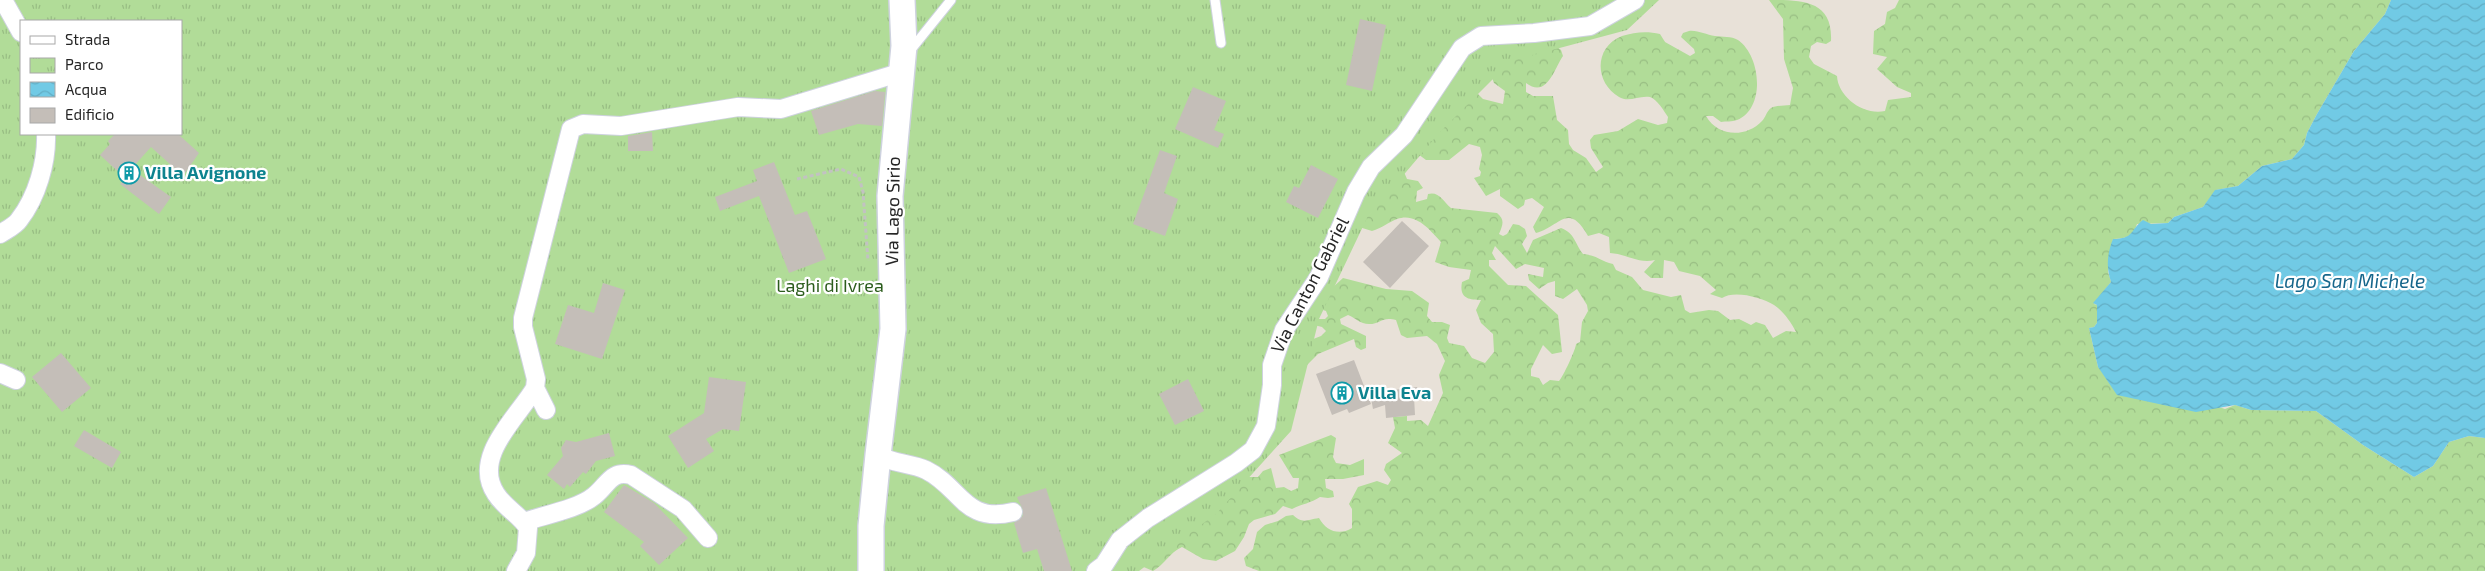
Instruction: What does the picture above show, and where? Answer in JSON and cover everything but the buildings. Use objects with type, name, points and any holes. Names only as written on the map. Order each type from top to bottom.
[{"type":"main road","name":"Via Lago Sirio","points":[[871,571],[870,541],[893,329],[890,196],[905,58],[902,0]]},
{"type":"street","points":[[3,0],[20,30]]},
{"type":"street","name":"Via Canton Gabriel","points":[[1096,571],[1104,564],[1120,540],[1148,518],[1236,464],[1253,450],[1266,426],[1272,385],[1272,365],[1284,330],[1319,277],[1356,192],[1371,167],[1404,134],[1462,48],[1481,36],[1534,33],[1590,26],[1635,0]]},
{"type":"street","points":[[542,532],[524,522],[504,504],[495,493],[490,475],[498,440],[535,388],[536,380],[522,327],[523,318],[555,212],[571,129],[576,125],[590,124],[621,126],[738,107],[781,109],[905,58]]},
{"type":"street","points":[[0,234],[19,221],[42,175],[46,135]]},
{"type":"street","points":[[535,388],[546,410]]},
{"type":"street","points":[[878,455],[888,461],[926,470],[938,478],[967,506],[982,513],[997,516],[1013,512]]},
{"type":"street","points":[[524,522],[581,503],[593,497],[615,474],[621,472],[631,475],[683,508],[708,538]]},
{"type":"street","points":[[516,571],[526,553],[528,528],[524,522]]},
{"type":"lane","points":[[905,58],[951,0]]},
{"type":"lane","points":[[1215,0],[1221,43]]},
{"type":"path","points":[[797,179],[841,169],[859,177],[863,192],[868,265]]},
{"type":"green space","name":"Laghi di Ivrea","points":[[0,0],[1659,0],[1627,30],[1511,61],[1440,132],[1367,218],[1319,319],[1291,431],[1217,513],[1139,571],[0,571]]},
{"type":"green space","points":[[1769,0],[1804,2],[1821,10],[1827,17],[1831,41],[1826,44],[1817,42],[1811,46],[1809,57],[1814,64],[1837,76],[1838,84],[1847,98],[1861,108],[1877,112],[1885,111],[1888,100],[1911,97],[1911,93],[1897,87],[1877,69],[1887,57],[1873,54],[1874,31],[1885,24],[1887,12],[1895,8],[1899,0],[2391,0],[2385,14],[2354,51],[2317,114],[2307,133],[2304,145],[2292,159],[2262,166],[2238,186],[2216,190],[2203,207],[2174,217],[2168,223],[2137,224],[2134,231],[2128,236],[2113,239],[2108,272],[2111,282],[2094,304],[2097,305],[2097,323],[2094,327],[2089,328],[2098,367],[2225,409],[2235,405],[2251,410],[2316,411],[2363,445],[2414,477],[2433,466],[2449,442],[2469,436],[2485,438],[2485,571],[1259,571],[1246,566],[1244,558],[1253,549],[1257,532],[1265,525],[1286,516],[1293,515],[1299,520],[1305,521],[1319,518],[1329,529],[1338,532],[1352,528],[1352,509],[1349,504],[1358,487],[1377,481],[1388,485],[1391,480],[1384,470],[1386,464],[1402,453],[1388,443],[1395,428],[1393,417],[1407,416],[1407,421],[1421,420],[1428,426],[1443,393],[1439,375],[1445,361],[1437,344],[1427,336],[1407,338],[1401,335],[1396,320],[1388,319],[1373,324],[1366,324],[1348,315],[1340,319],[1341,324],[1366,336],[1366,348],[1361,350],[1356,347],[1354,339],[1318,354],[1307,365],[1299,362],[1308,341],[1321,336],[1326,331],[1322,327],[1314,325],[1318,319],[1325,319],[1328,316],[1326,311],[1320,309],[1331,289],[1343,278],[1386,289],[1412,291],[1429,303],[1427,316],[1432,322],[1442,322],[1450,325],[1447,338],[1449,343],[1464,346],[1472,358],[1485,363],[1494,352],[1493,334],[1481,323],[1476,310],[1481,300],[1468,299],[1462,292],[1462,282],[1469,279],[1471,270],[1449,267],[1435,262],[1441,242],[1422,223],[1404,217],[1372,231],[1359,227],[1404,172],[1407,179],[1418,181],[1423,188],[1417,191],[1416,202],[1427,199],[1428,194],[1432,193],[1441,197],[1451,208],[1497,213],[1503,222],[1499,234],[1503,236],[1507,234],[1513,224],[1519,225],[1525,229],[1527,236],[1522,244],[1527,253],[1533,240],[1561,228],[1572,236],[1583,254],[1613,264],[1616,270],[1632,277],[1643,290],[1671,297],[1681,295],[1685,310],[1690,313],[1709,310],[1718,311],[1730,320],[1739,319],[1751,325],[1756,322],[1765,325],[1773,338],[1786,331],[1796,332],[1787,317],[1774,305],[1762,299],[1748,296],[1733,295],[1722,298],[1710,294],[1716,290],[1700,276],[1679,271],[1674,262],[1664,260],[1663,278],[1651,278],[1644,272],[1655,260],[1643,261],[1610,253],[1609,237],[1599,233],[1588,236],[1575,220],[1564,219],[1536,233],[1533,227],[1544,207],[1532,198],[1525,200],[1524,205],[1518,209],[1500,196],[1500,189],[1486,196],[1474,178],[1480,176],[1481,172],[1479,169],[1482,155],[1480,147],[1469,144],[1449,160],[1426,160],[1418,154],[1476,92],[1483,99],[1503,104],[1505,91],[1494,83],[1489,70],[1551,42],[1561,50],[1563,56],[1545,85],[1533,87],[1526,83],[1526,92],[1533,96],[1553,96],[1557,120],[1568,130],[1569,144],[1573,150],[1586,158],[1596,172],[1603,167],[1591,148],[1590,140],[1594,135],[1618,131],[1638,119],[1658,125],[1667,123],[1668,117],[1653,98],[1623,99],[1611,91],[1605,83],[1602,74],[1602,56],[1606,48],[1622,36],[1641,32],[1660,34],[1665,42],[1690,56],[1695,53],[1694,49],[1681,37],[1683,33],[1689,31],[1730,37],[1738,40],[1752,58],[1755,69],[1757,82],[1753,105],[1746,114],[1735,121],[1721,122],[1713,116],[1706,116],[1711,123],[1725,131],[1733,133],[1748,130],[1762,121],[1771,108],[1790,105],[1793,88],[1784,59],[1783,19]],"holes":[[[1495,246],[1516,269],[1525,264],[1544,268],[1543,277],[1528,274],[1529,280],[1539,289],[1555,281],[1555,296],[1563,299],[1577,289],[1587,305],[1588,311],[1582,322],[1580,342],[1576,344],[1569,363],[1559,381],[1550,380],[1543,385],[1539,378],[1531,376],[1531,369],[1543,345],[1552,354],[1562,352],[1558,315],[1526,286],[1508,285],[1489,266],[1489,260],[1496,260],[1492,253]]]},
{"type":"green space","points":[[1331,435],[1336,438],[1333,457],[1336,463],[1350,465],[1364,459],[1364,475],[1343,479],[1325,479],[1326,488],[1333,491],[1334,497],[1320,497],[1292,509],[1283,506],[1275,514],[1254,520],[1249,524],[1244,537],[1235,551],[1216,561],[1203,559],[1182,547],[1153,571],[1139,565],[1235,477],[1258,477],[1263,471],[1271,468],[1276,488],[1284,487],[1291,491],[1298,488],[1299,478],[1293,478],[1279,455]]},
{"type":"water","name":"Lago San Michele","points":[[2391,0],[2485,0],[2485,438],[2469,436],[2449,442],[2433,466],[2414,477],[2363,445],[2316,411],[2251,410],[2235,405],[2196,412],[2117,395],[2098,367],[2089,328],[2094,327],[2097,323],[2097,305],[2093,303],[2111,282],[2108,260],[2113,239],[2128,236],[2143,220],[2151,224],[2168,223],[2174,217],[2203,207],[2215,190],[2238,186],[2262,166],[2292,159],[2304,145],[2307,133],[2317,114],[2354,51],[2385,14]]},
{"type":"place","name":"Villa Avignone","points":[[129,173]]},
{"type":"place","name":"Villa Eva","points":[[1342,393]]}]
